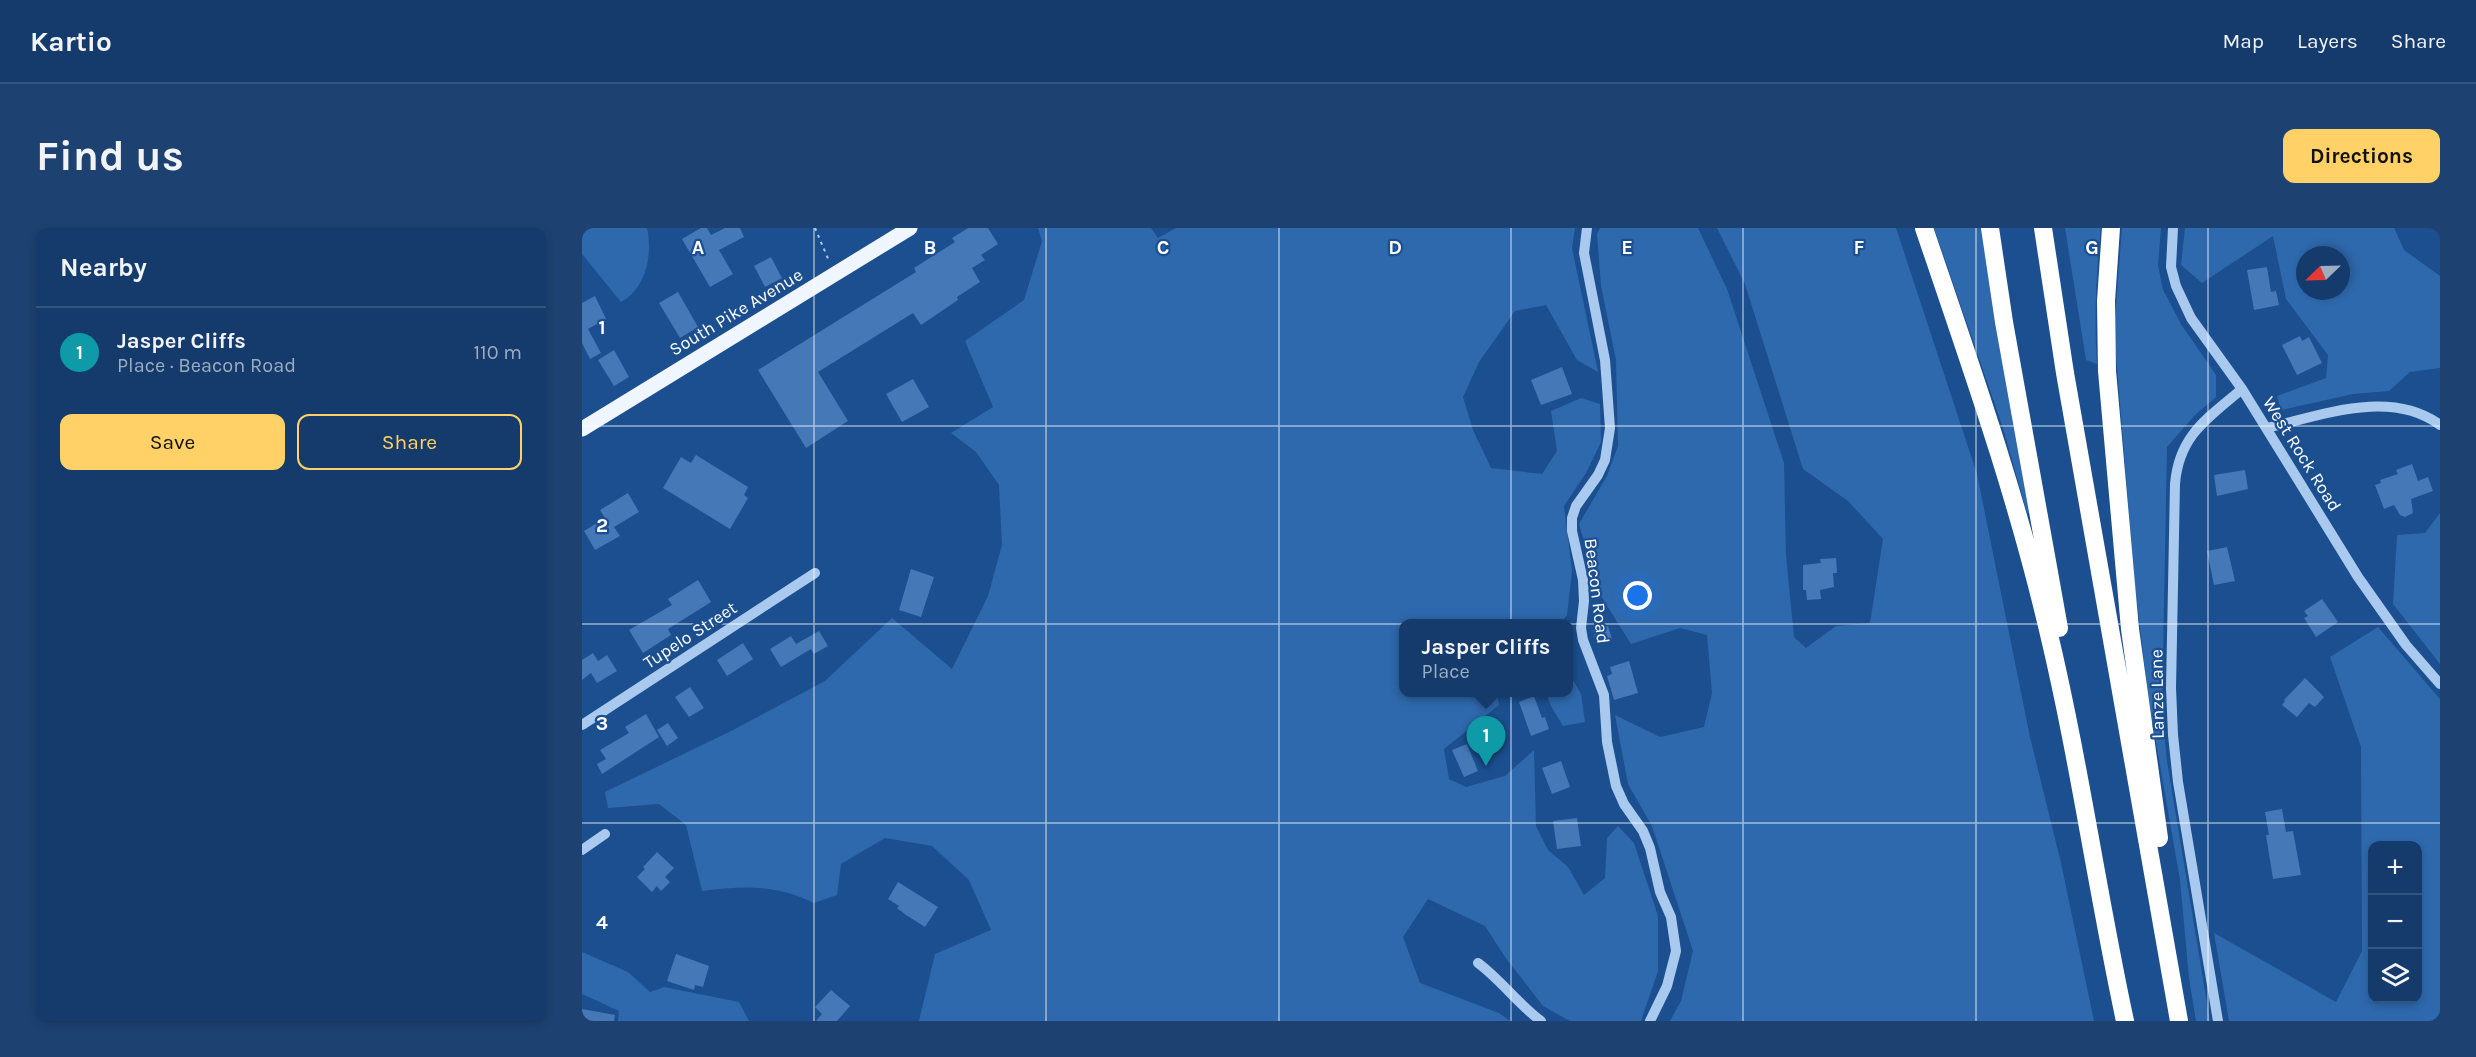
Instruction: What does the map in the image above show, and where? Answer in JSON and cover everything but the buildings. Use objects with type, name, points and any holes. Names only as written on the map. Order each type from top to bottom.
[{"type":"highway","points":[[1924,228],[2005,472],[2048,630],[2125,1021]]},
{"type":"highway","points":[[1990,228],[2004,322],[2130,1021]]},
{"type":"highway","points":[[2043,228],[2065,374],[2179,1021]]},
{"type":"highway","points":[[2111,228],[2106,301],[2108,371],[2130,629],[2186,1021]]},
{"type":"main road","name":"South Pike Avenue","points":[[582,429],[910,228]]},
{"type":"street","name":"Beacon Road","points":[[1587,228],[1584,253],[1605,360],[1610,428],[1605,460],[1598,475],[1576,506],[1572,518],[1572,531],[1583,580],[1584,601],[1581,628],[1583,640],[1604,695],[1607,742],[1616,786],[1624,804],[1643,831],[1650,848],[1660,892],[1671,917],[1676,951],[1666,986],[1650,1021]]},
{"type":"street","name":"West Rock Road","points":[[2173,228],[2171,267],[2181,301],[2242,389],[2358,577],[2406,645],[2440,684]]},
{"type":"street","name":"Lanze Lane","points":[[2218,1021],[2178,782],[2173,735],[2171,680],[2175,484],[2176,468],[2189,437],[2242,389]]},
{"type":"street","points":[[2266,428],[2366,407],[2409,410],[2440,425]]},
{"type":"street","name":"Tupelo Street","points":[[582,725],[815,573]]},
{"type":"street","points":[[582,850],[605,834]]},
{"type":"street","points":[[1478,963],[1490,971],[1513,998],[1541,1021]]},
{"type":"path","points":[[815,228],[835,274]]},
{"type":"shaded area","points":[[582,228],[647,228],[649,249],[646,270],[636,289],[621,302],[582,254]]},
{"type":"shaded area","points":[[1038,228],[1151,228],[1158,238],[1176,228],[1575,228],[1572,248],[1598,372],[1577,360],[1546,305],[1515,311],[1479,362],[1463,397],[1473,430],[1491,468],[1542,474],[1557,451],[1551,411],[1581,398],[1600,404],[1601,442],[1586,473],[1564,506],[1572,571],[1567,615],[1564,619],[1399,619],[1399,697],[1498,697],[1499,705],[1444,749],[1449,779],[1466,787],[1505,776],[1534,750],[1536,826],[1548,850],[1568,867],[1584,895],[1605,878],[1607,838],[1618,826],[1634,843],[1658,916],[1658,971],[1641,1021],[1570,1021],[1543,1006],[1505,957],[1485,926],[1428,899],[1403,937],[1420,983],[1499,1013],[1510,1021],[919,1021],[935,954],[991,930],[969,880],[932,846],[885,838],[841,864],[837,895],[814,903],[786,892],[760,888],[702,891],[686,825],[659,804],[608,808],[605,792],[731,731],[825,681],[892,618],[952,669],[988,596],[1002,545],[999,485],[976,452],[951,433],[993,407],[965,341],[1024,300],[1042,241]]},
{"type":"shaded area","points":[[1600,228],[1698,228],[1727,289],[1784,463],[1786,555],[1794,637],[1806,648],[1836,626],[1870,623],[1883,539],[1848,501],[1803,469],[1745,284],[1717,228],[1896,228],[1977,474],[2030,737],[2061,863],[2094,1021],[1670,1021],[1681,1001],[1693,951],[1652,826],[1628,784],[1615,715],[1660,737],[1704,727],[1712,693],[1707,635],[1680,628],[1631,644],[1599,593],[1579,524],[1607,476],[1618,446],[1616,360],[1601,286],[1597,234]]},
{"type":"shaded area","points":[[1934,228],[1982,228],[2033,512],[2027,513],[2002,425]]},
{"type":"shaded area","points":[[2065,228],[2101,228],[2096,296],[2097,364],[2086,360]]},
{"type":"shaded area","points":[[2122,228],[2161,228],[2158,265],[2163,290],[2181,324],[2216,375],[2216,397],[2195,415],[2167,447],[2162,711],[2167,761],[2210,1021],[2196,1021],[2189,978],[2180,880],[2149,702],[2135,586],[2114,331]]},
{"type":"shaded area","points":[[2185,228],[2394,228],[2404,250],[2440,276],[2440,368],[2410,372],[2389,391],[2353,394],[2281,410],[2277,396],[2326,378],[2328,355],[2286,299],[2273,236],[2202,283],[2181,265]]},
{"type":"shaded area","points":[[2440,513],[2440,664],[2393,604],[2397,535],[2425,533]]},
{"type":"shaded area","points":[[2378,627],[2440,699],[2440,1021],[2229,1021],[2214,933],[2336,1002],[2362,951],[2361,747],[2330,657]]},
{"type":"shaded area","points":[[1573,680],[1581,694],[1585,722],[1563,726],[1548,697],[1573,697]]},
{"type":"shaded area","points":[[582,952],[628,972],[650,992],[664,987],[739,1002],[749,1021],[618,1021],[619,1011],[582,994]]},
{"type":"place","name":"Jasper Cliffs","points":[[1486,766]]}]
